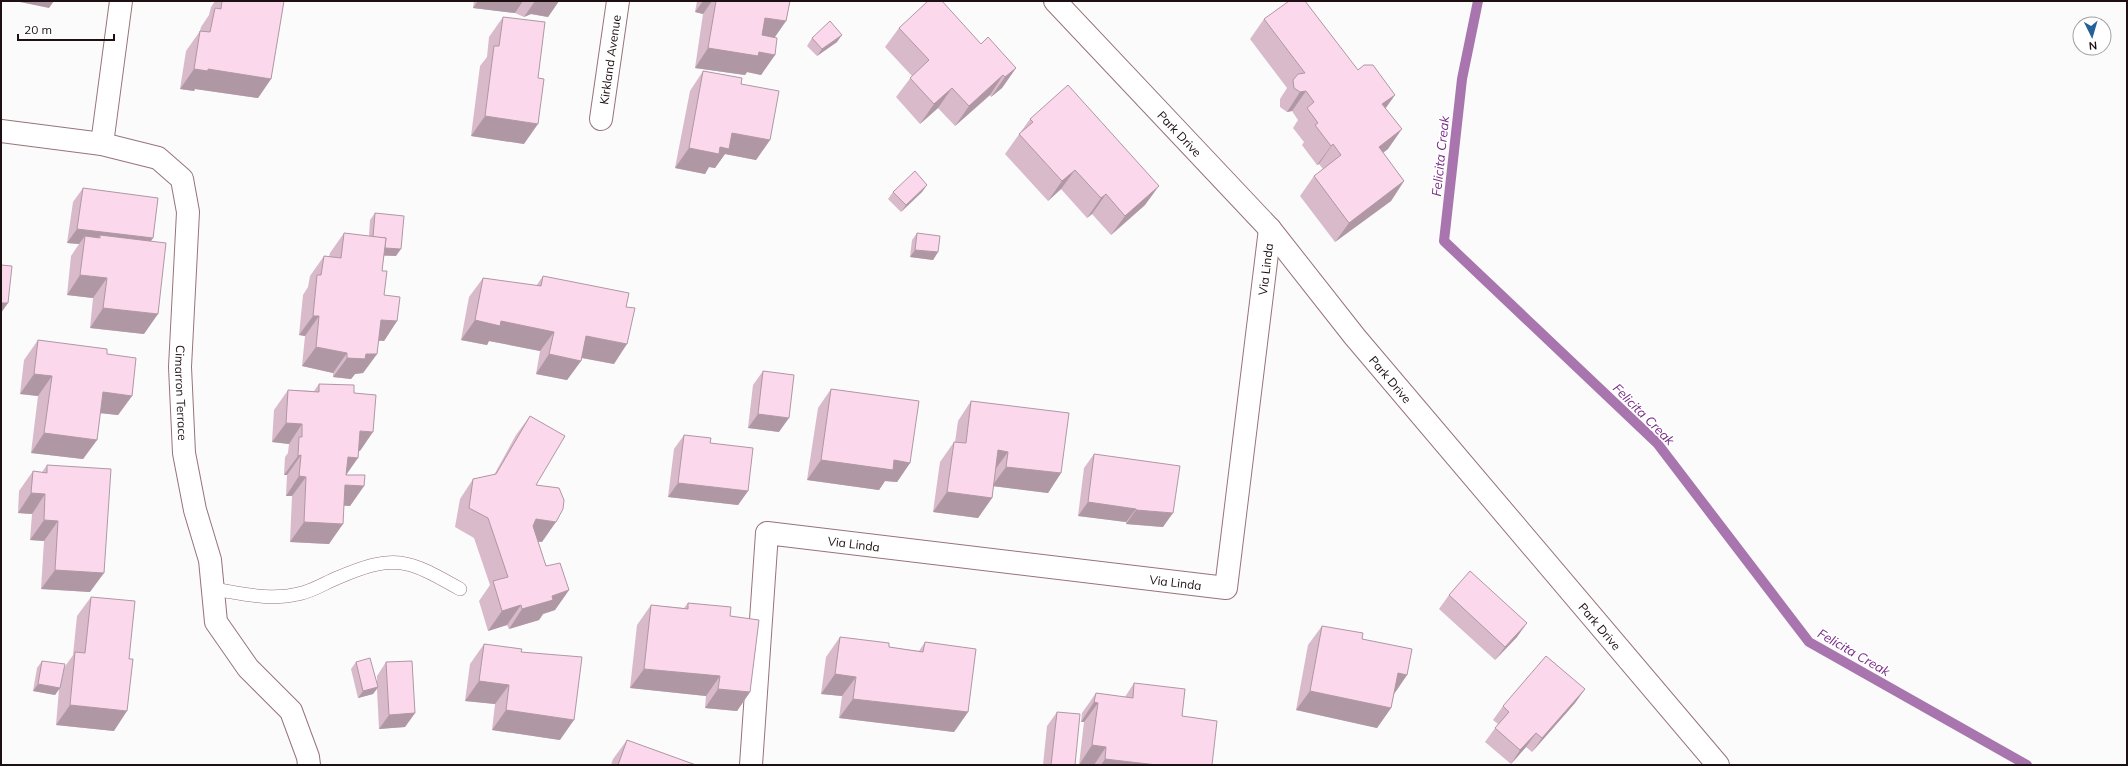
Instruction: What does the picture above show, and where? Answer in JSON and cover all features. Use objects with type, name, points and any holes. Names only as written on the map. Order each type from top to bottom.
[{"type":"street","points":[[102,144],[121,1]]},
{"type":"street","name":"Kirkland Avenue","points":[[601,119],[618,1]]},
{"type":"street","name":"Park Drive","points":[[1055,1],[1270,229],[1355,337],[1718,765]]},
{"type":"street","name":"Cimarron Terrace","points":[[1,131],[102,144],[158,158],[182,180],[188,212],[180,367],[184,453],[195,510],[210,560],[216,622],[248,668],[290,710],[308,757],[309,765]]},
{"type":"street","name":"Via Linda","points":[[751,765],[767,533],[1226,588],[1270,229]]},
{"type":"lane","points":[[213,589],[274,598],[299,594],[351,572],[381,562],[399,561],[426,569],[460,589]]},
{"type":"building","points":[[222,1],[284,1],[271,79],[208,69],[208,71],[194,69],[200,31],[210,32],[215,8],[221,9]]},
{"type":"building","points":[[716,1],[790,1],[786,21],[765,18],[762,35],[777,38],[775,55],[759,52],[758,56],[708,48]]},
{"type":"building","points":[[928,1],[942,1],[981,44],[988,37],[1016,68],[1005,77],[1003,75],[969,106],[952,88],[934,104],[910,78],[929,60],[899,28]]},
{"type":"building","points":[[1289,1],[1305,1],[1358,70],[1364,65],[1373,65],[1395,95],[1382,104],[1402,129],[1379,147],[1404,181],[1349,223],[1314,176],[1341,155],[1333,144],[1331,146],[1315,125],[1318,123],[1307,108],[1314,102],[1306,91],[1300,92],[1294,88],[1293,80],[1298,74],[1305,73],[1264,19]]},
{"type":"building","points":[[503,17],[545,22],[538,78],[544,79],[538,124],[485,116],[494,46],[499,46]]},
{"type":"building","points":[[830,21],[842,35],[822,49],[812,38]]},
{"type":"building","points":[[703,71],[742,78],[741,84],[779,91],[770,140],[732,133],[729,149],[720,147],[719,154],[689,148]]},
{"type":"building","points":[[1068,85],[1159,186],[1125,216],[1106,194],[1101,198],[1075,170],[1062,181],[1019,134],[1033,122],[1030,119]]},
{"type":"building","points":[[915,171],[927,185],[906,205],[893,192]]},
{"type":"building","points":[[83,188],[158,198],[153,238],[77,229]]},
{"type":"building","points":[[375,213],[404,216],[401,249],[385,248],[386,238],[373,237]]},
{"type":"building","points":[[344,233],[386,238],[382,271],[387,271],[384,295],[400,297],[397,321],[381,320],[377,354],[366,354],[365,359],[347,358],[347,353],[316,347],[319,316],[313,316],[317,275],[321,275],[324,256],[341,258]]},
{"type":"building","points":[[917,233],[940,236],[938,252],[915,250]]},
{"type":"building","points":[[100,235],[166,243],[158,314],[103,308],[107,278],[80,275],[85,236],[100,238]]},
{"type":"building","points":[[1,265],[12,266],[8,303],[1,303]]},
{"type":"building","points":[[543,276],[629,293],[626,307],[635,308],[627,344],[586,336],[581,361],[549,354],[554,332],[501,321],[500,326],[475,320],[483,278],[541,286]]},
{"type":"building","points":[[38,340],[107,349],[107,354],[136,358],[132,396],[103,392],[97,440],[44,433],[52,376],[34,374]]},
{"type":"building","points":[[763,371],[794,375],[789,418],[758,414]]},
{"type":"building","points":[[319,384],[354,385],[354,393],[376,395],[373,432],[360,431],[358,458],[348,457],[346,475],[365,475],[364,486],[345,485],[343,524],[304,522],[306,477],[299,476],[301,455],[298,456],[299,437],[302,437],[302,424],[286,423],[288,390],[319,392]]},
{"type":"building","points":[[831,389],[919,401],[910,463],[894,460],[893,470],[821,460]]},
{"type":"building","points":[[971,401],[1069,413],[1061,473],[1006,467],[1008,452],[998,450],[992,498],[947,492],[954,442],[966,443]]},
{"type":"building","points":[[530,416],[565,436],[536,485],[559,488],[564,500],[563,509],[556,522],[536,519],[533,526],[546,566],[560,563],[569,590],[552,596],[553,600],[522,609],[521,605],[502,611],[493,581],[508,577],[488,518],[469,508],[473,479],[496,474]]},
{"type":"building","points":[[684,435],[711,438],[710,443],[753,448],[748,491],[678,483]]},
{"type":"building","points":[[1094,454],[1180,466],[1173,513],[1136,510],[1088,502]]},
{"type":"building","points":[[47,465],[111,469],[104,573],[55,570],[58,521],[44,520],[45,494],[31,493],[33,471],[47,473]]},
{"type":"building","points":[[1470,571],[1527,623],[1505,647],[1449,595]]},
{"type":"building","points":[[91,597],[135,601],[129,659],[133,659],[127,711],[70,705],[75,652],[85,653]]},
{"type":"building","points":[[688,603],[731,607],[730,616],[759,620],[750,692],[718,689],[720,676],[644,669],[651,605],[688,609]]},
{"type":"building","points":[[1322,626],[1363,633],[1362,639],[1412,649],[1407,675],[1398,673],[1391,708],[1310,691]]},
{"type":"building","points":[[840,637],[889,643],[889,647],[923,652],[925,642],[976,649],[968,712],[853,699],[856,677],[835,674]]},
{"type":"building","points":[[484,644],[522,649],[521,652],[582,657],[574,720],[506,710],[509,685],[479,681]]},
{"type":"building","points":[[1546,656],[1585,689],[1542,738],[1536,733],[1520,750],[1495,728],[1509,712],[1503,706]]},
{"type":"building","points":[[370,658],[378,687],[363,691],[356,662]]},
{"type":"building","points":[[42,661],[65,664],[60,688],[38,684]]},
{"type":"building","points":[[412,661],[415,713],[389,715],[386,662]]},
{"type":"building","points":[[1134,683],[1185,689],[1182,716],[1217,721],[1212,765],[1157,765],[1105,759],[1106,747],[1092,745],[1098,703],[1094,702],[1096,693],[1133,698]]},
{"type":"building","points":[[1057,712],[1080,714],[1075,765],[1051,765]]},
{"type":"building","points":[[627,740],[696,765],[618,765]]},
{"type":"waterway","name":"Felicita Creak","points":[[1478,1],[1462,79],[1444,241],[1657,443],[1809,642],[2027,765]]}]
